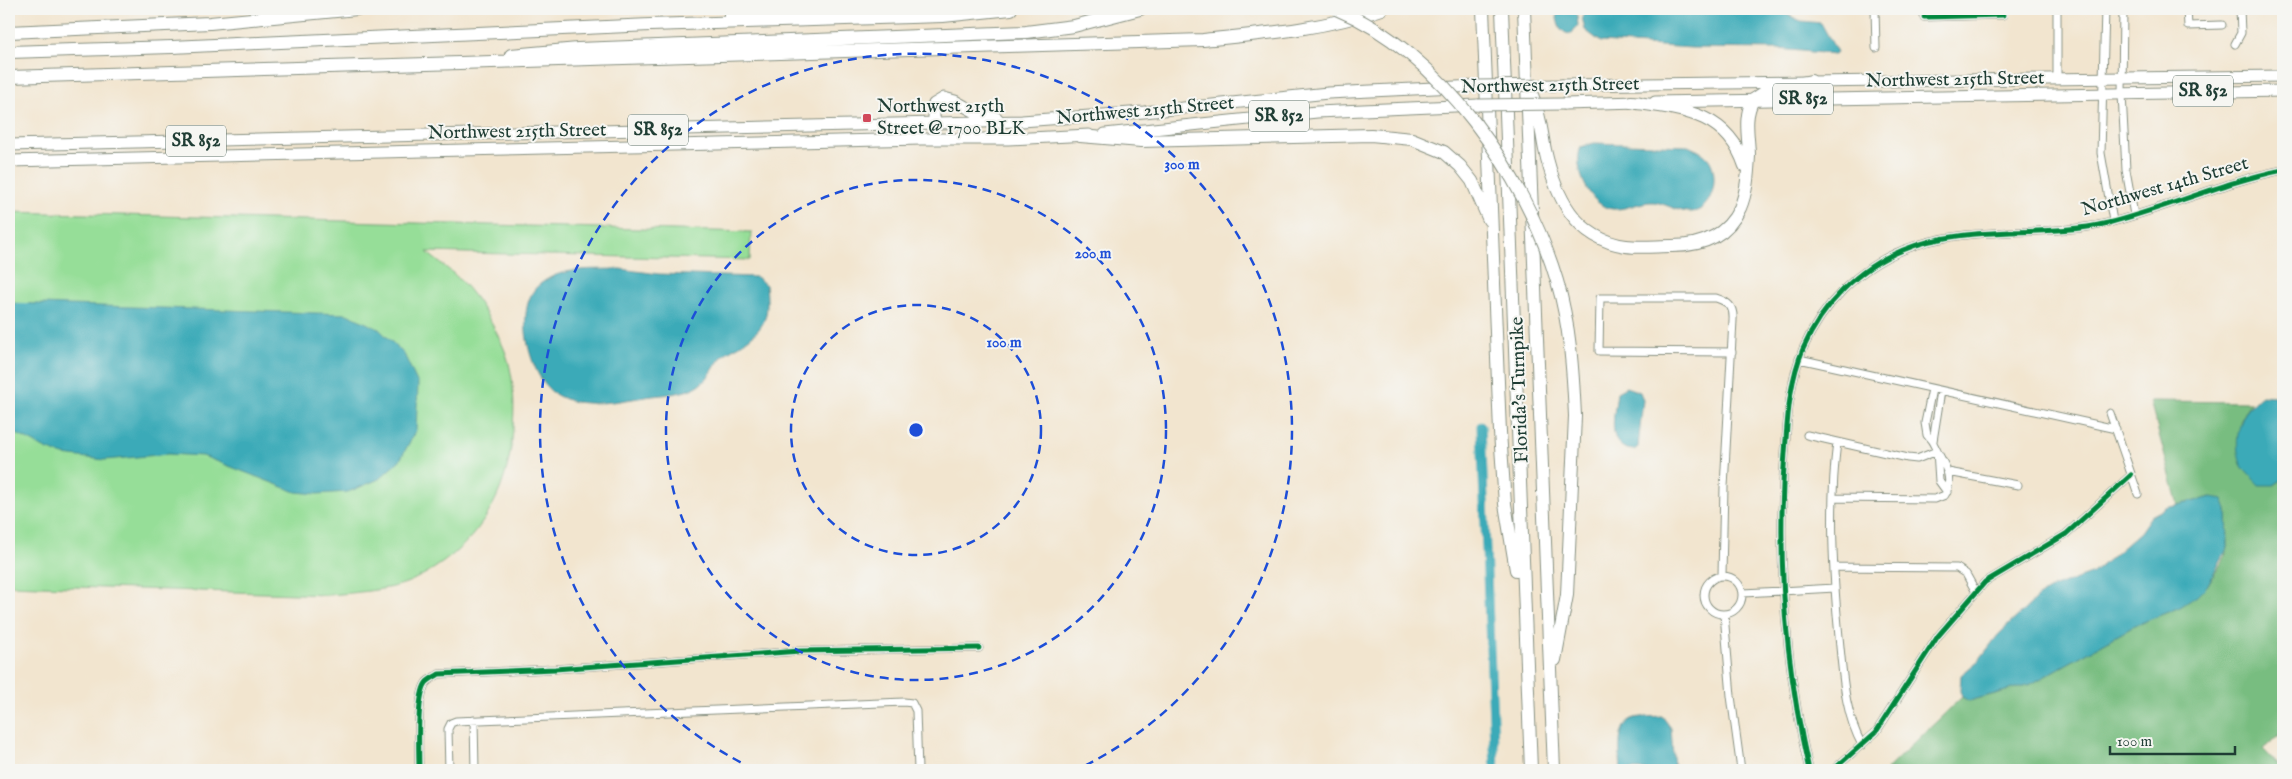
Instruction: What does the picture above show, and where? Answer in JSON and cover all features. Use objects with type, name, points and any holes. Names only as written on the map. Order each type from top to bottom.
[{"type":"highway","points":[[9,32],[210,23],[357,9]]},
{"type":"highway","points":[[650,25],[687,17],[792,9]]},
{"type":"highway","points":[[9,52],[172,47],[650,25],[943,16],[1011,9]]},
{"type":"highway","points":[[409,66],[578,49],[1026,32],[1074,26],[1140,9]]},
{"type":"highway","points":[[1336,9],[1382,35],[1418,62],[1439,82],[1473,121],[1514,179],[1534,218],[1558,282],[1570,347],[1575,416],[1567,595],[1551,679]]},
{"type":"highway","points":[[9,77],[1202,40],[1273,33],[1319,25],[1382,9]]},
{"type":"highway","points":[[1483,9],[1505,504],[1525,622]]},
{"type":"highway","name":"Florida's Turnpike","points":[[1502,9],[1531,770]]},
{"type":"highway","name":"Florida's Turnpike","points":[[1524,9],[1554,770]]},
{"type":"highway","points":[[1527,83],[1539,111],[1549,167],[1558,191],[1580,224],[1592,235],[1605,241],[1634,246],[1683,246],[1710,239],[1725,229],[1740,207],[1746,191],[1746,170],[1749,157],[1748,116],[1753,100],[1768,90],[1811,81]]},
{"type":"highway","points":[[1631,102],[1676,108],[1710,121],[1734,142],[1746,170]]},
{"type":"highway","points":[[1080,136],[1142,141],[1371,135],[1412,139],[1444,152],[1466,172],[1477,190],[1492,229]]},
{"type":"main road","name":"Northwest 215th Street","points":[[9,145],[1006,121],[1122,114],[1335,92],[1477,86],[2283,76]]},
{"type":"main road","name":"Northwest 215th Street","points":[[9,161],[1080,136],[1317,112],[1478,105],[2283,91]]},
{"type":"main road","points":[[934,123],[934,104],[944,98],[955,101],[977,113],[1006,121]]},
{"type":"main road","points":[[288,154],[310,148],[317,138]]},
{"type":"street","points":[[1874,9],[1876,48]]},
{"type":"street","points":[[2057,9],[2057,78]]},
{"type":"street","points":[[2104,9],[2101,153],[2113,221]]},
{"type":"street","points":[[2123,9],[2122,94],[2126,170],[2134,215]]},
{"type":"street","points":[[2187,9],[2188,26],[2222,25]]},
{"type":"street","points":[[2235,44],[2241,33],[2240,9]]},
{"type":"street","points":[[1924,17],[1965,12],[2003,15]]},
{"type":"street","name":"Northwest 14th Street","points":[[1809,770],[1790,656],[1782,515],[1784,464],[1789,407],[1799,359],[1821,316],[1835,298],[1855,278],[1881,261],[1925,242],[1951,237],[2038,233],[2113,221],[2242,179],[2283,170]]},
{"type":"street","points":[[1722,575],[1724,487],[1732,352],[1734,312],[1726,301],[1716,298],[1600,298],[1599,351],[1732,352]]},
{"type":"street","points":[[1799,359],[2116,429]]},
{"type":"street","points":[[1932,389],[1925,423],[1927,435],[1934,441]]},
{"type":"street","points":[[1941,390],[1934,441],[1937,451],[1939,481],[1947,492]]},
{"type":"street","points":[[2110,413],[2138,494]]},
{"type":"street","points":[[1807,435],[1908,458],[1917,459],[1937,451]]},
{"type":"street","points":[[1837,442],[1833,498],[1835,588],[1848,707],[1854,731],[1862,745]]},
{"type":"street","points":[[1833,498],[1935,499],[1945,495],[1950,480],[1945,462],[1937,451]]},
{"type":"street","points":[[1948,472],[2018,485]]},
{"type":"street","points":[[1833,770],[1876,732],[1938,636],[1985,582],[2066,534],[2132,475]]},
{"type":"street","points":[[1834,567],[1957,568],[1966,574],[1976,592]]},
{"type":"street","points":[[1722,575],[1738,581],[1743,593],[1739,607],[1724,614],[1714,612],[1708,608],[1704,595],[1708,582],[1722,575]]},
{"type":"street","points":[[1743,593],[1835,588]]},
{"type":"street","points":[[1724,614],[1730,689],[1741,770]]},
{"type":"street","points":[[419,770],[420,719],[423,690],[427,682],[439,674],[555,669],[800,651],[979,648]]},
{"type":"street","points":[[449,770],[448,729],[456,721],[904,702],[912,703],[916,711],[918,770]]},
{"type":"street","points":[[474,720],[475,770]]},
{"type":"green space","points":[[9,212],[751,232],[750,260],[427,252],[454,274],[468,289],[487,315],[497,333],[509,362],[514,395],[514,417],[510,453],[504,477],[496,499],[484,519],[470,538],[453,554],[434,569],[411,581],[383,589],[329,595],[9,585]]},
{"type":"green space","points":[[2150,401],[2251,402],[2240,422],[2274,485],[2283,479],[2283,732],[2263,749],[2283,770],[1886,770],[1962,697],[1969,701],[2031,684],[2136,625],[2180,607],[2207,586],[2224,559],[2228,547],[2227,509],[2212,497],[2178,505]]},
{"type":"water","points":[[1556,9],[1576,9],[1578,25],[1572,34],[1564,32],[1559,26]]},
{"type":"water","points":[[1588,9],[1775,9],[1801,21],[1821,23],[1837,52],[1835,54],[1778,49],[1692,48],[1601,42],[1585,30],[1582,17]]},
{"type":"water","points":[[1594,143],[1691,147],[1706,156],[1710,161],[1714,173],[1711,195],[1704,206],[1694,212],[1683,211],[1654,202],[1618,209],[1605,207],[1590,194],[1581,175],[1579,165],[1581,147]]},
{"type":"water","points":[[588,269],[620,269],[659,274],[756,277],[766,285],[767,305],[764,320],[756,333],[727,352],[706,379],[690,389],[676,393],[599,403],[576,402],[565,399],[555,394],[546,386],[531,358],[526,324],[527,308],[532,294],[540,284],[558,274]]},
{"type":"water","points":[[9,303],[347,314],[379,329],[404,354],[418,384],[416,430],[400,460],[379,479],[348,492],[317,494],[296,492],[203,456],[168,454],[105,460],[63,455],[46,449],[9,430]]},
{"type":"water","points":[[1626,387],[1640,392],[1643,400],[1638,447],[1634,450],[1625,448],[1618,443],[1615,437],[1614,419],[1617,392]]},
{"type":"water","points":[[2261,395],[2275,396],[2283,400],[2283,479],[2274,485],[2259,485],[2242,467],[2238,455],[2238,436],[2243,417],[2254,401]]},
{"type":"water","points":[[2212,497],[2223,499],[2227,509],[2228,547],[2207,586],[2197,596],[2180,607],[2136,625],[2031,684],[1969,701],[1962,697],[1960,691],[1961,675],[1979,660],[1998,635],[2040,595],[2052,588],[2093,573],[2140,532],[2151,516],[2166,508]]},
{"type":"water","points":[[1662,716],[1671,728],[1674,770],[1621,770],[1620,740],[1624,726],[1635,718]]},
{"type":"waterway","points":[[1481,426],[1495,770]]},
{"type":"cycle path","points":[[1924,17],[2003,15]]},
{"type":"cycle path","points":[[1809,770],[1794,689],[1785,606],[1782,522],[1783,480],[1789,405],[1793,382],[1803,349],[1820,318],[1831,303],[1843,290],[1871,267],[1903,250],[1928,242],[1979,234],[2083,228],[2108,223],[2239,181],[2283,170]]},
{"type":"cycle path","points":[[1833,770],[1876,732],[1938,636],[1985,582],[2066,534],[2131,475]]},
{"type":"cycle path","points":[[419,770],[419,725],[423,690],[426,683],[439,674],[555,669],[800,651],[979,648]]},
{"type":"place","name":"Northwest 215th Street @ 1700 BLK","points":[[867,118]]}]
